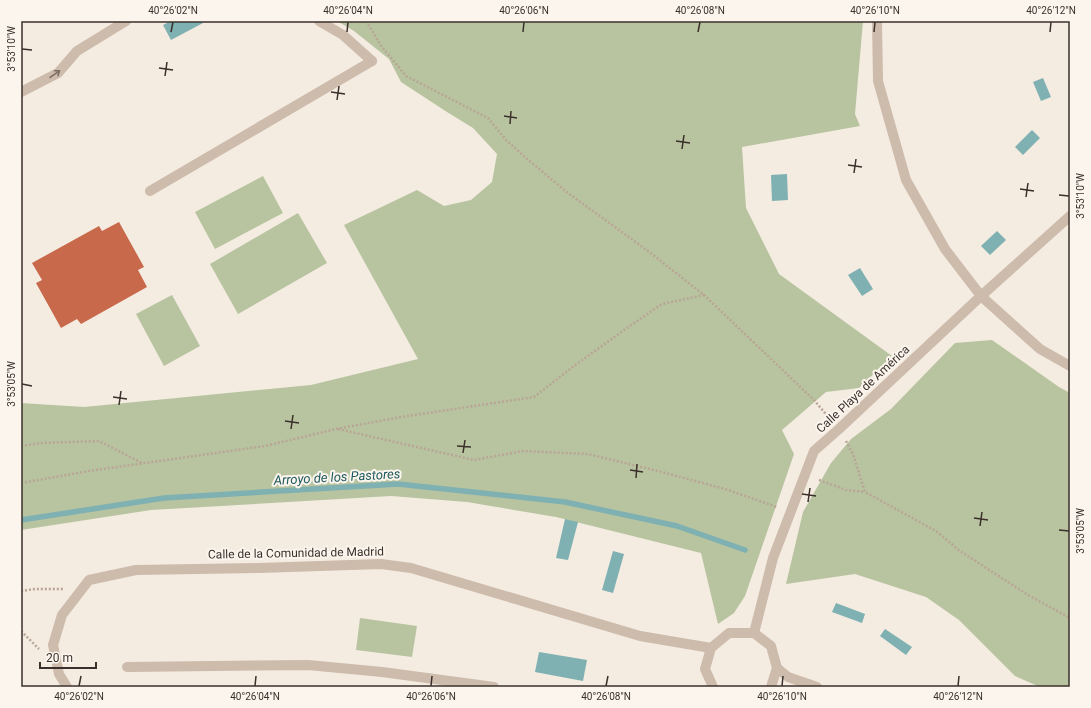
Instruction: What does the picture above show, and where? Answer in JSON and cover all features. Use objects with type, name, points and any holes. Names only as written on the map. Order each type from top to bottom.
[{"type":"street","points":[[21,92],[58,73],[77,51],[126,21]]},
{"type":"street","points":[[150,190],[372,62],[343,35],[319,21]]},
{"type":"street","points":[[877,21],[878,81],[906,180],[945,249],[981,296],[1040,349],[1070,366]]},
{"type":"street","name":"Calle Playa de América","points":[[754,633],[773,558],[814,451],[981,296],[1070,216]]},
{"type":"street","name":"Calle de la Comunidad de Madrid","points":[[66,687],[59,674],[53,645],[62,615],[89,580],[136,570],[381,564],[411,568],[640,636],[711,648]]},
{"type":"street","points":[[712,687],[706,669],[711,648],[729,633],[754,633],[771,646],[777,668],[771,687]]},
{"type":"street","points":[[127,667],[308,665],[382,672],[494,687]]},
{"type":"street","points":[[777,668],[788,677],[817,687]]},
{"type":"path","points":[[366,21],[382,47],[406,76],[488,118],[506,140],[562,188],[648,251],[704,295],[814,400],[839,429],[853,454],[865,492]]},
{"type":"path","points":[[21,483],[89,471],[264,446],[336,429],[401,417],[534,397],[574,366],[662,304],[704,295]]},
{"type":"path","points":[[336,429],[474,460],[523,451],[588,454],[726,489],[790,512]]},
{"type":"path","points":[[21,446],[40,443],[100,441],[143,463]]},
{"type":"path","points":[[805,475],[846,490],[865,492],[936,531],[960,551],[1028,595],[1070,618]]},
{"type":"path","points":[[21,591],[36,589],[82,589]]},
{"type":"green space","points":[[337,21],[863,21],[855,114],[860,126],[742,147],[746,208],[779,274],[892,356],[859,388],[826,392],[782,430],[794,454],[745,596],[734,613],[718,624],[701,553],[556,517],[467,502],[391,496],[151,510],[21,530],[21,403],[84,407],[311,385],[418,359],[344,225],[417,190],[444,206],[471,200],[492,182],[497,154],[473,128],[401,82],[389,59],[354,31]]},
{"type":"green space","points":[[263,176],[283,213],[215,249],[195,212]]},
{"type":"green space","points":[[298,213],[327,263],[238,314],[210,264]]},
{"type":"green space","points":[[172,295],[200,346],[164,366],[136,314]]},
{"type":"green space","points":[[992,340],[1059,387],[1070,393],[1070,687],[1040,687],[1015,676],[959,620],[926,597],[855,574],[786,584],[803,512],[831,463],[851,439],[891,409],[955,343]]},
{"type":"green space","points":[[360,618],[417,626],[412,657],[356,650]]},
{"type":"water","points":[[171,21],[202,21],[203,23],[171,40],[163,25]]},
{"type":"water","points":[[1043,78],[1051,97],[1041,101],[1033,82]]},
{"type":"water","points":[[1032,130],[1040,138],[1023,155],[1015,147]]},
{"type":"water","points":[[787,174],[788,200],[772,201],[771,175]]},
{"type":"water","points":[[997,231],[1006,240],[990,255],[981,246]]},
{"type":"water","points":[[860,268],[873,289],[862,296],[848,275]]},
{"type":"water","points":[[565,519],[578,522],[568,560],[556,558]]},
{"type":"water","points":[[613,551],[624,554],[613,593],[602,590]]},
{"type":"water","points":[[836,603],[865,614],[862,623],[832,612]]},
{"type":"water","points":[[885,629],[912,647],[906,655],[880,636]]},
{"type":"water","points":[[539,652],[587,660],[583,681],[535,672]]},
{"type":"building","points":[[119,222],[144,267],[138,270],[147,287],[81,324],[77,319],[61,328],[36,283],[42,280],[32,263],[99,226],[102,231]]},
{"type":"waterway","name":"Arroyo de los Pastores","points":[[21,520],[164,498],[398,484],[565,502],[677,526],[745,550]]}]
